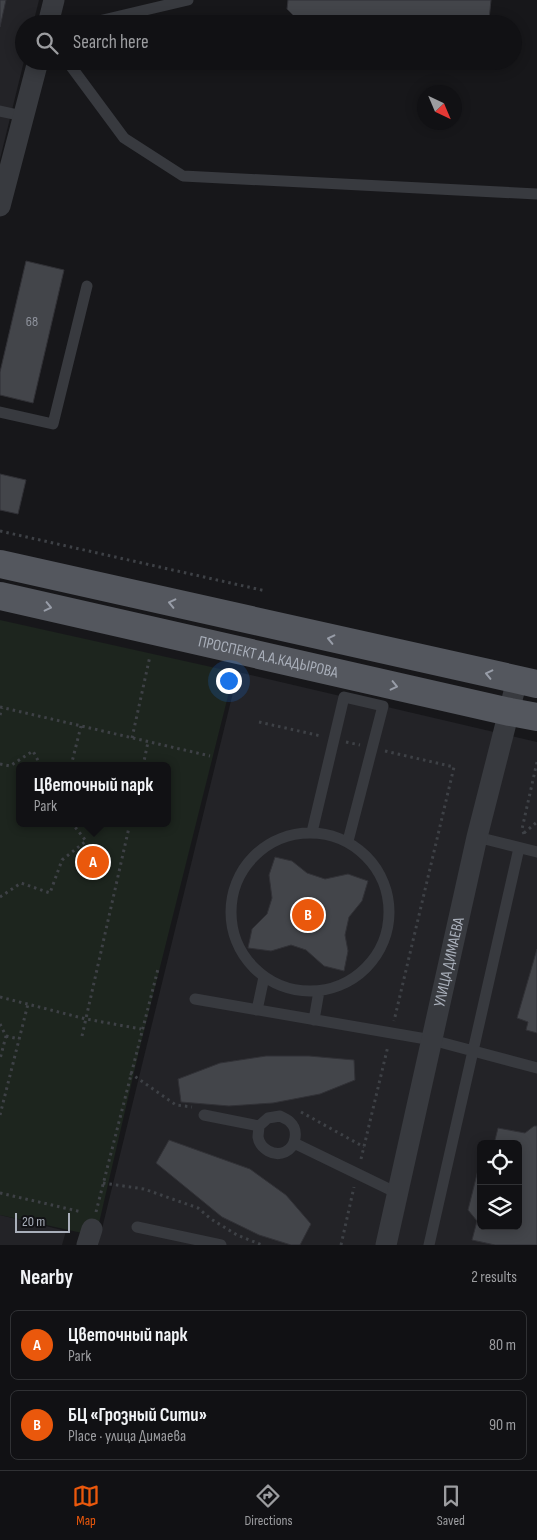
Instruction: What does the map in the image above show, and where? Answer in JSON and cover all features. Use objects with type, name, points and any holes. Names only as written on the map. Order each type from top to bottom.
[{"type":"main road","name":"ПРОСПЕКТ А.А.КАДЫРОВА","points":[[0,564],[527,682]]},
{"type":"main road","name":"ПРОСПЕКТ А.А.КАДЫРОВА","points":[[0,596],[365,691],[537,717]]},
{"type":"street","points":[[50,15],[54,0]]},
{"type":"street","points":[[1,195],[36,70]]},
{"type":"street","name":"УЛИЦА ДИМАЕВА","points":[[386,1245],[477,837],[510,712],[527,682]]},
{"type":"lane","points":[[124,15],[188,0]]},
{"type":"lane","points":[[74,70],[124,138],[183,176],[537,194]]},
{"type":"lane","points":[[0,111],[23,116]]},
{"type":"lane","points":[[0,412],[53,424],[87,286]]},
{"type":"lane","points":[[312,832],[344,697],[365,691],[383,706],[348,841]]},
{"type":"lane","points":[[312,832],[330,834],[348,841],[370,859],[385,884],[390,912],[385,941],[370,965],[347,982],[319,991],[290,989],[264,977],[244,956],[232,930],[231,901],[240,873],[258,851],[284,836],[312,832]]},
{"type":"lane","points":[[477,837],[537,852]]},
{"type":"lane","points":[[429,1245],[519,848]]},
{"type":"lane","points":[[257,1010],[264,977]]},
{"type":"lane","points":[[314,1020],[319,991]]},
{"type":"lane","points":[[195,999],[432,1040],[537,1068]]},
{"type":"lane","points":[[204,1115],[260,1126]]},
{"type":"lane","points":[[280,1116],[290,1122],[296,1132],[294,1143],[286,1152],[274,1154],[264,1148],[258,1138],[260,1126],[268,1118],[280,1116]]},
{"type":"lane","points":[[294,1143],[397,1193]]},
{"type":"lane","points":[[137,1228],[221,1245]]},
{"type":"path","points":[[0,531],[266,591]]},
{"type":"path","points":[[132,738],[150,656]]},
{"type":"path","points":[[0,715],[1,708],[210,756]]},
{"type":"path","points":[[259,722],[454,767],[341,1245]]},
{"type":"path","points":[[72,762],[81,726]]},
{"type":"path","points":[[144,762],[148,742]]},
{"type":"path","points":[[0,764],[10,766],[32,751],[39,762]]},
{"type":"path","points":[[537,762],[522,829],[524,834],[537,822]]},
{"type":"path","points":[[0,897],[21,883],[50,893],[62,860],[86,841],[75,827]]},
{"type":"path","points":[[82,1036],[129,827]]},
{"type":"path","points":[[0,1193],[91,1230],[158,969]]},
{"type":"path","points":[[0,997],[86,1019],[142,1029]]},
{"type":"path","points":[[0,1115],[28,1004]]},
{"type":"path","points":[[0,1024],[6,1036],[0,1059]]},
{"type":"path","points":[[6,1036],[19,1040]]},
{"type":"path","points":[[0,1094],[5,1095]]},
{"type":"path","points":[[103,1183],[144,1189],[198,1208],[237,1234],[262,1245]]},
{"type":"shaded area","points":[[0,0],[39,0],[35,15],[15,15],[15,70],[22,70],[0,159]]},
{"type":"shaded area","points":[[0,620],[234,672],[139,1051],[96,1236],[0,1215]]},
{"type":"shaded area","points":[[238,672],[537,742],[537,1245],[98,1245]]},
{"type":"shaded area","points":[[0,1215],[66,1231],[62,1245],[0,1245]]},
{"type":"building","points":[[0,0],[6,0],[0,27]]},
{"type":"building","points":[[288,0],[491,0],[490,15],[293,15],[287,9]]},
{"type":"building","points":[[26,261],[64,270],[33,403],[0,395],[0,372]]},
{"type":"building","points":[[0,474],[26,480],[18,514],[0,510]]},
{"type":"building","points":[[275,857],[292,861],[307,873],[325,879],[348,874],[368,881],[362,901],[349,917],[345,935],[348,951],[344,971],[324,966],[306,950],[291,945],[271,951],[248,948],[252,929],[267,914],[272,898],[269,875]]},
{"type":"building","points":[[537,949],[537,1033],[526,1030],[528,1022],[517,1018]]},
{"type":"building","points":[[266,1056],[309,1056],[354,1060],[355,1080],[320,1094],[273,1103],[229,1106],[181,1102],[178,1079],[220,1063]]},
{"type":"building","points":[[534,1126],[537,1126],[537,1245],[495,1245],[472,1240],[477,1221],[477,1230],[522,1230],[522,1140],[495,1140],[498,1128],[525,1133]]},
{"type":"building","points":[[169,1140],[250,1169],[286,1195],[311,1224],[300,1245],[291,1245],[259,1235],[222,1217],[156,1163]]},
{"type":"building","points":[[477,1174],[477,1221],[468,1210]]},
{"type":"place","name":"Цветочный парк","points":[[93,862]]},
{"type":"place","name":"БЦ «Грозный Сити»","points":[[308,915]]}]
